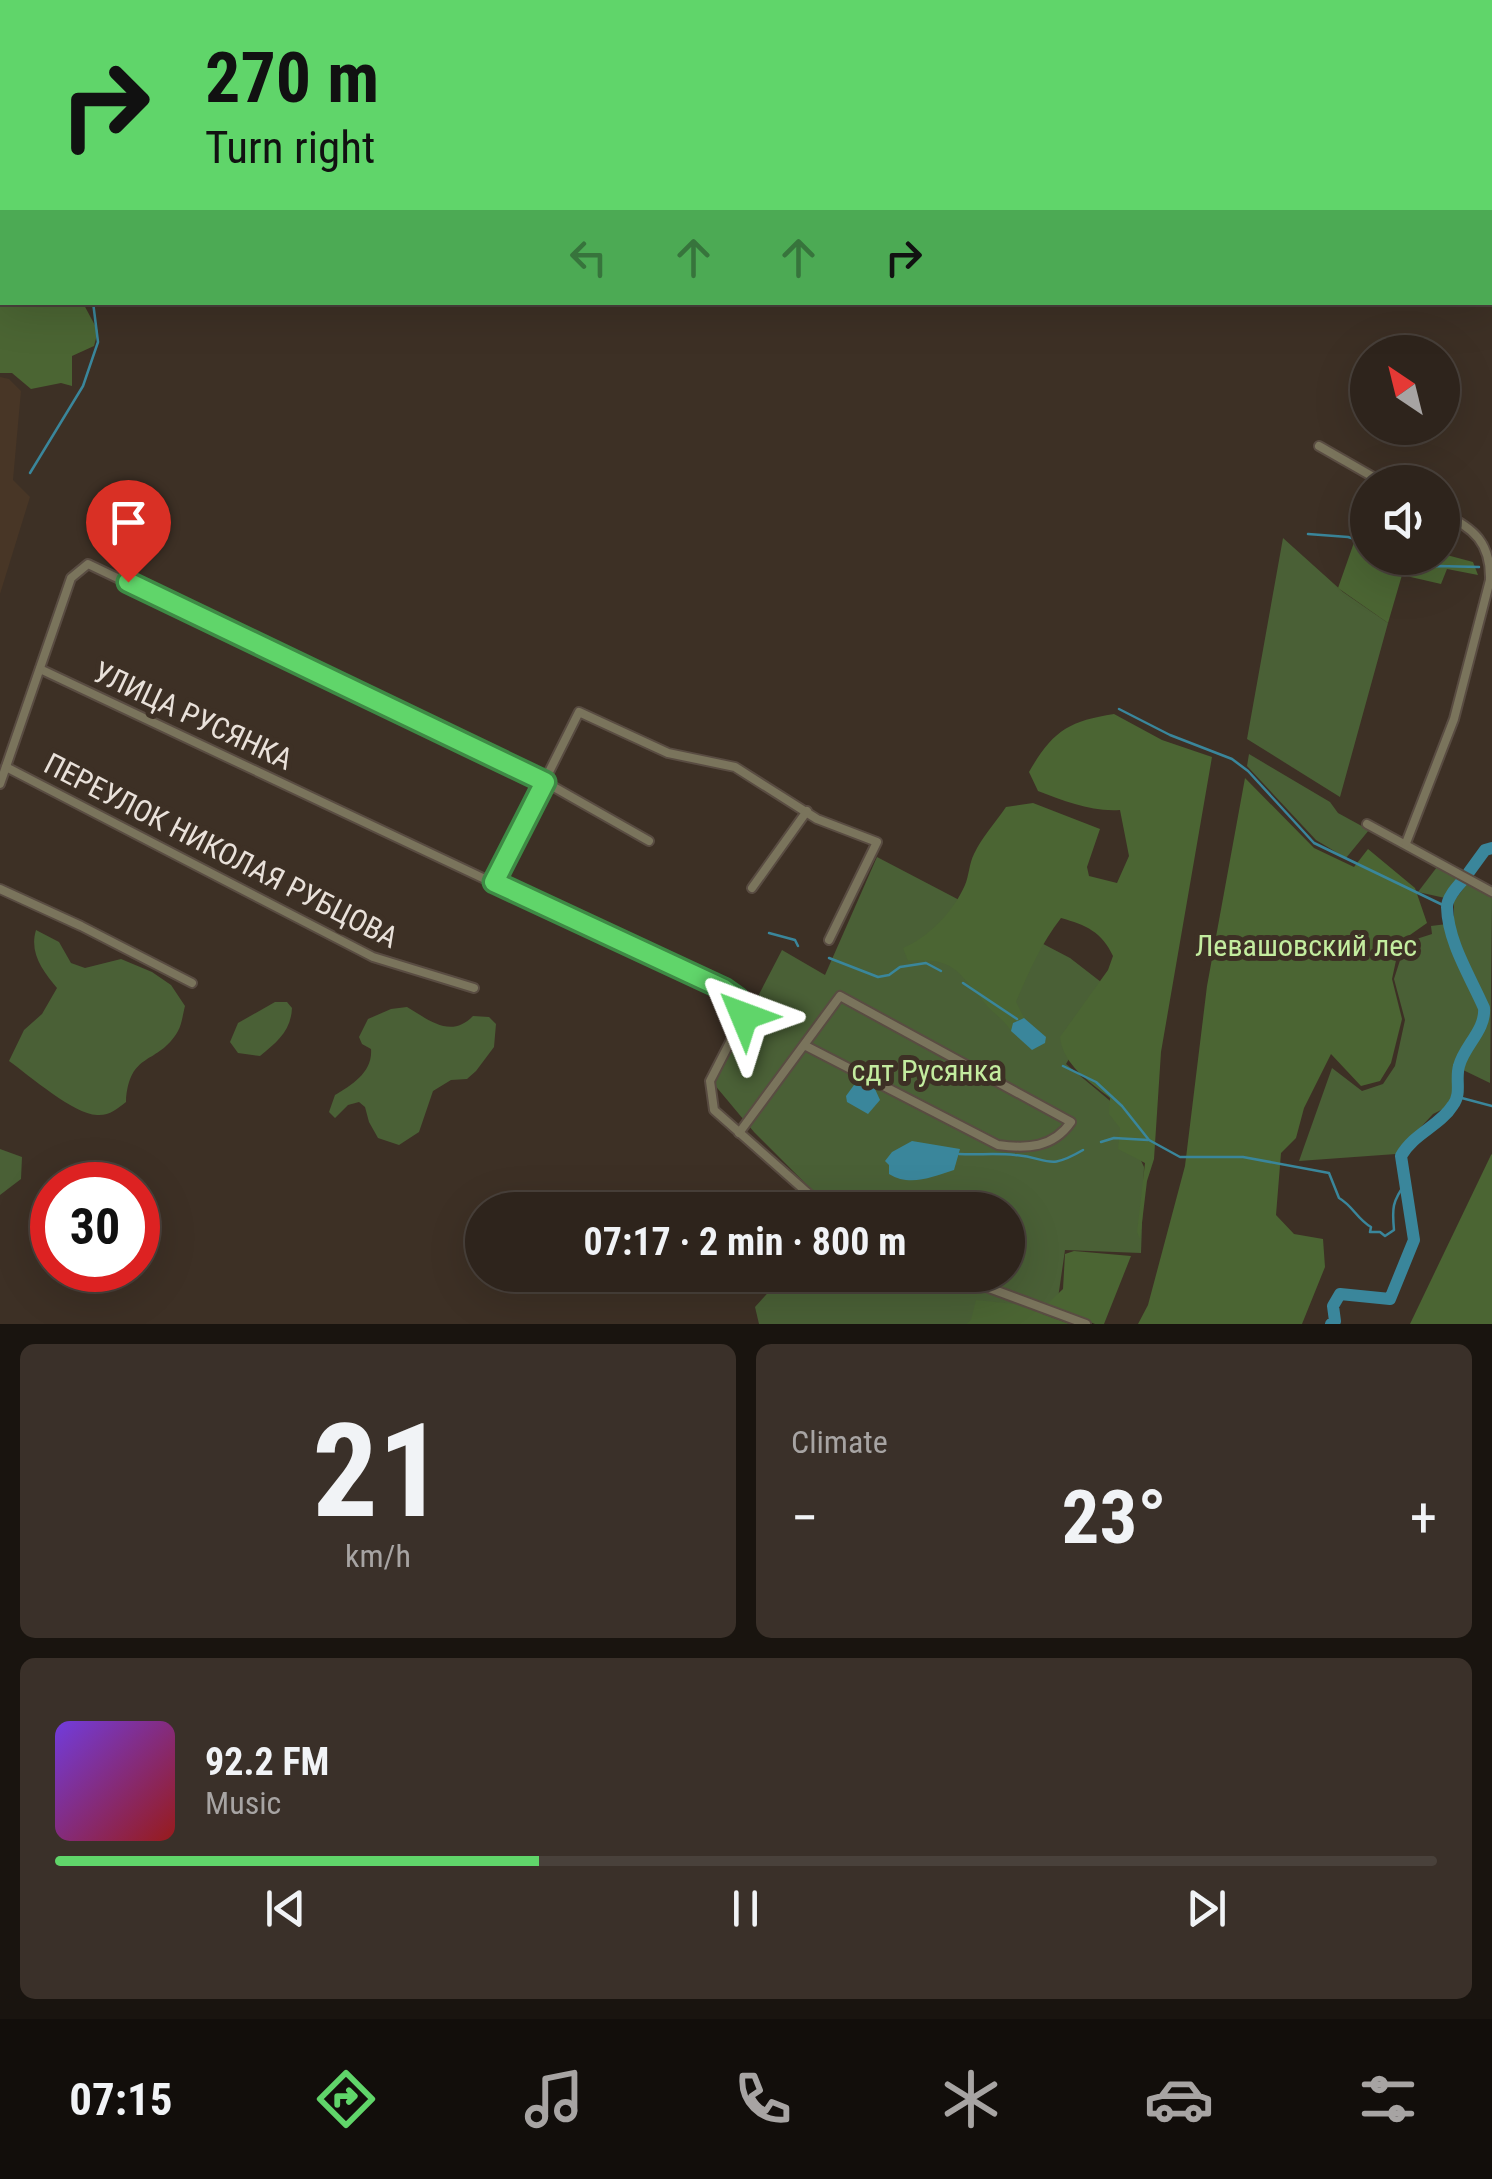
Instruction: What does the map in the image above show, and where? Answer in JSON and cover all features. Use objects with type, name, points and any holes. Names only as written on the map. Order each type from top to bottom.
[{"type":"street","points":[[1319,446],[1352,465]]},
{"type":"street","points":[[1406,843],[1454,719],[1490,580],[1480,537],[1460,522]]},
{"type":"street","points":[[0,784],[71,578],[82,566],[93,565],[545,782],[649,841]]},
{"type":"street","name":"УЛИЦА РУСЯНКА","points":[[40,669],[724,989],[738,999],[744,1016],[710,1080],[714,1110],[739,1132]]},
{"type":"street","points":[[494,882],[578,712],[668,753],[735,767],[817,819],[878,842],[829,940]]},
{"type":"street","name":"ПЕРЕУЛОК НИКОЛАЯ РУБЦОВА","points":[[6,767],[373,957],[474,988]]},
{"type":"street","points":[[752,888],[807,811]]},
{"type":"street","points":[[1367,824],[1492,892]]},
{"type":"street","points":[[0,890],[192,983]]},
{"type":"street","points":[[806,1046],[998,1146],[1030,1147],[1049,1142],[1058,1138],[1071,1122],[840,996],[739,1132],[807,1192]]},
{"type":"street","points":[[1000,1292],[1086,1324]]},
{"type":"shaded area","points":[[0,377],[9,379],[21,391],[13,480],[30,497],[0,594]]},
{"type":"green space","points":[[0,305],[84,305],[98,331],[94,346],[72,356],[72,386],[61,383],[31,389],[12,373],[0,373]]},
{"type":"green space","points":[[1283,538],[1343,592],[1388,623],[1340,797],[1247,739]]},
{"type":"green space","points":[[1350,554],[1350,575],[1402,575],[1388,623],[1338,588]]},
{"type":"green space","points":[[1460,559],[1473,562],[1478,575],[1460,572]]},
{"type":"green space","points":[[1402,575],[1445,575],[1441,584]]},
{"type":"green space","name":"Левашовский лес","points":[[1114,714],[1162,740],[1212,757],[1161,1052],[1154,1159],[1147,1181],[1140,1239],[1137,1232],[1145,1163],[1118,1149],[1120,1128],[1109,1114],[1110,1098],[1072,1064],[1060,1037],[1108,970],[1113,956],[1104,941],[1086,927],[1061,918],[1026,979],[1016,1002],[1024,1018],[1013,1022],[1011,1031],[953,969],[936,961],[908,961],[903,948],[931,930],[954,905],[977,848],[1006,807],[1033,803],[1100,829],[1087,867],[1089,876],[1117,883],[1129,856],[1120,810],[1088,808],[1038,791],[1029,772],[1063,731],[1085,720]]},
{"type":"green space","points":[[1249,754],[1369,830],[1346,858],[1316,840],[1247,766]]},
{"type":"green space","name":"Левашовский лес","points":[[1245,778],[1314,848],[1354,867],[1368,849],[1415,888],[1427,923],[1400,942],[1392,979],[1402,1019],[1391,1063],[1380,1081],[1361,1086],[1331,1054],[1304,1108],[1296,1138],[1281,1153],[1276,1215],[1294,1234],[1323,1239],[1325,1267],[1302,1324],[1138,1324],[1148,1305],[1185,1166],[1207,986]]},
{"type":"green space","name":"сдт Русянка","points":[[877,857],[1070,958],[1110,989],[1066,1064],[1115,1105],[1144,1167],[1141,1253],[1065,1250],[1056,1312],[968,1324],[759,1324],[755,1307],[769,1292],[1025,1292],[1025,1192],[814,1192],[754,1132],[713,1083],[782,950],[825,975]]},
{"type":"green space","points":[[1437,867],[1463,879],[1445,898],[1418,892]]},
{"type":"green space","points":[[1467,884],[1492,897],[1490,1083],[1461,1069],[1489,1013],[1454,932],[1454,901]]},
{"type":"green space","points":[[1447,924],[1457,963],[1482,1013],[1457,1062],[1456,1093],[1447,1107],[1433,1114],[1396,1154],[1299,1161],[1332,1068],[1362,1091],[1383,1084],[1395,1066],[1405,1020],[1394,979],[1401,944],[1432,934],[1431,926]]},
{"type":"green space","points":[[36,930],[59,942],[71,963],[85,968],[121,959],[152,972],[171,985],[185,1006],[178,1031],[162,1050],[138,1066],[128,1085],[126,1102],[109,1113],[97,1115],[76,1108],[9,1061],[24,1030],[42,1014],[57,988],[36,954]]},
{"type":"green space","points":[[275,1002],[287,1002],[292,1008],[282,1035],[260,1056],[238,1053],[230,1042],[238,1023]]},
{"type":"green space","points":[[407,1007],[448,1027],[465,1023],[473,1016],[489,1017],[496,1024],[494,1047],[476,1071],[467,1079],[451,1080],[433,1091],[419,1132],[399,1145],[378,1138],[359,1102],[348,1105],[335,1118],[329,1112],[335,1095],[354,1082],[369,1064],[371,1049],[359,1037],[368,1019]]},
{"type":"green space","points":[[0,1149],[22,1157],[21,1179],[0,1195]]},
{"type":"green space","points":[[1491,1155],[1492,1324],[1410,1324]]},
{"type":"green space","points":[[1074,1251],[1131,1256],[1104,1324],[1046,1305],[1063,1289],[1065,1254]]},
{"type":"green space","points":[[976,1300],[1015,1304],[1070,1324],[966,1324],[971,1320]]},
{"type":"water","points":[[1024,1018],[1046,1037],[1045,1043],[1032,1050],[1011,1031],[1013,1023]]},
{"type":"water","points":[[854,1085],[875,1089],[880,1100],[868,1114],[847,1102],[846,1096]]},
{"type":"water","points":[[912,1141],[960,1149],[954,1170],[913,1180],[889,1174],[885,1161],[892,1152]]},
{"type":"waterway","points":[[30,473],[83,386],[98,342],[93,305]]},
{"type":"waterway","points":[[1308,534],[1350,538]]},
{"type":"waterway","points":[[1460,567],[1479,567]]},
{"type":"waterway","points":[[1119,709],[1170,735],[1232,759],[1248,771],[1314,843],[1447,907]]},
{"type":"waterway","points":[[1469,872],[1485,850],[1492,848]]},
{"type":"waterway","points":[[1331,1324],[1335,1321],[1333,1306],[1340,1294],[1390,1299],[1414,1240],[1401,1156],[1453,1105],[1459,1066],[1482,1024],[1484,1008],[1455,946],[1448,920],[1449,899],[1464,879]]},
{"type":"waterway","points":[[769,933],[795,940],[798,946]]},
{"type":"waterway","points":[[829,958],[878,977],[900,967],[926,963],[941,971]]},
{"type":"waterway","points":[[963,983],[1017,1019]]},
{"type":"waterway","points":[[1063,1066],[1096,1082],[1122,1106],[1149,1140],[1180,1157],[1243,1157],[1329,1173],[1339,1198],[1371,1227],[1370,1232],[1385,1236],[1394,1230],[1394,1205],[1406,1183]]},
{"type":"waterway","points":[[1458,1097],[1492,1106]]},
{"type":"waterway","points":[[1101,1142],[1114,1138],[1148,1140]]},
{"type":"waterway","points":[[959,1154],[1008,1154],[1055,1162],[1083,1150]]},
{"type":"route","points":[[128,582],[545,782],[494,882],[724,989],[738,999],[744,1016]]}]
